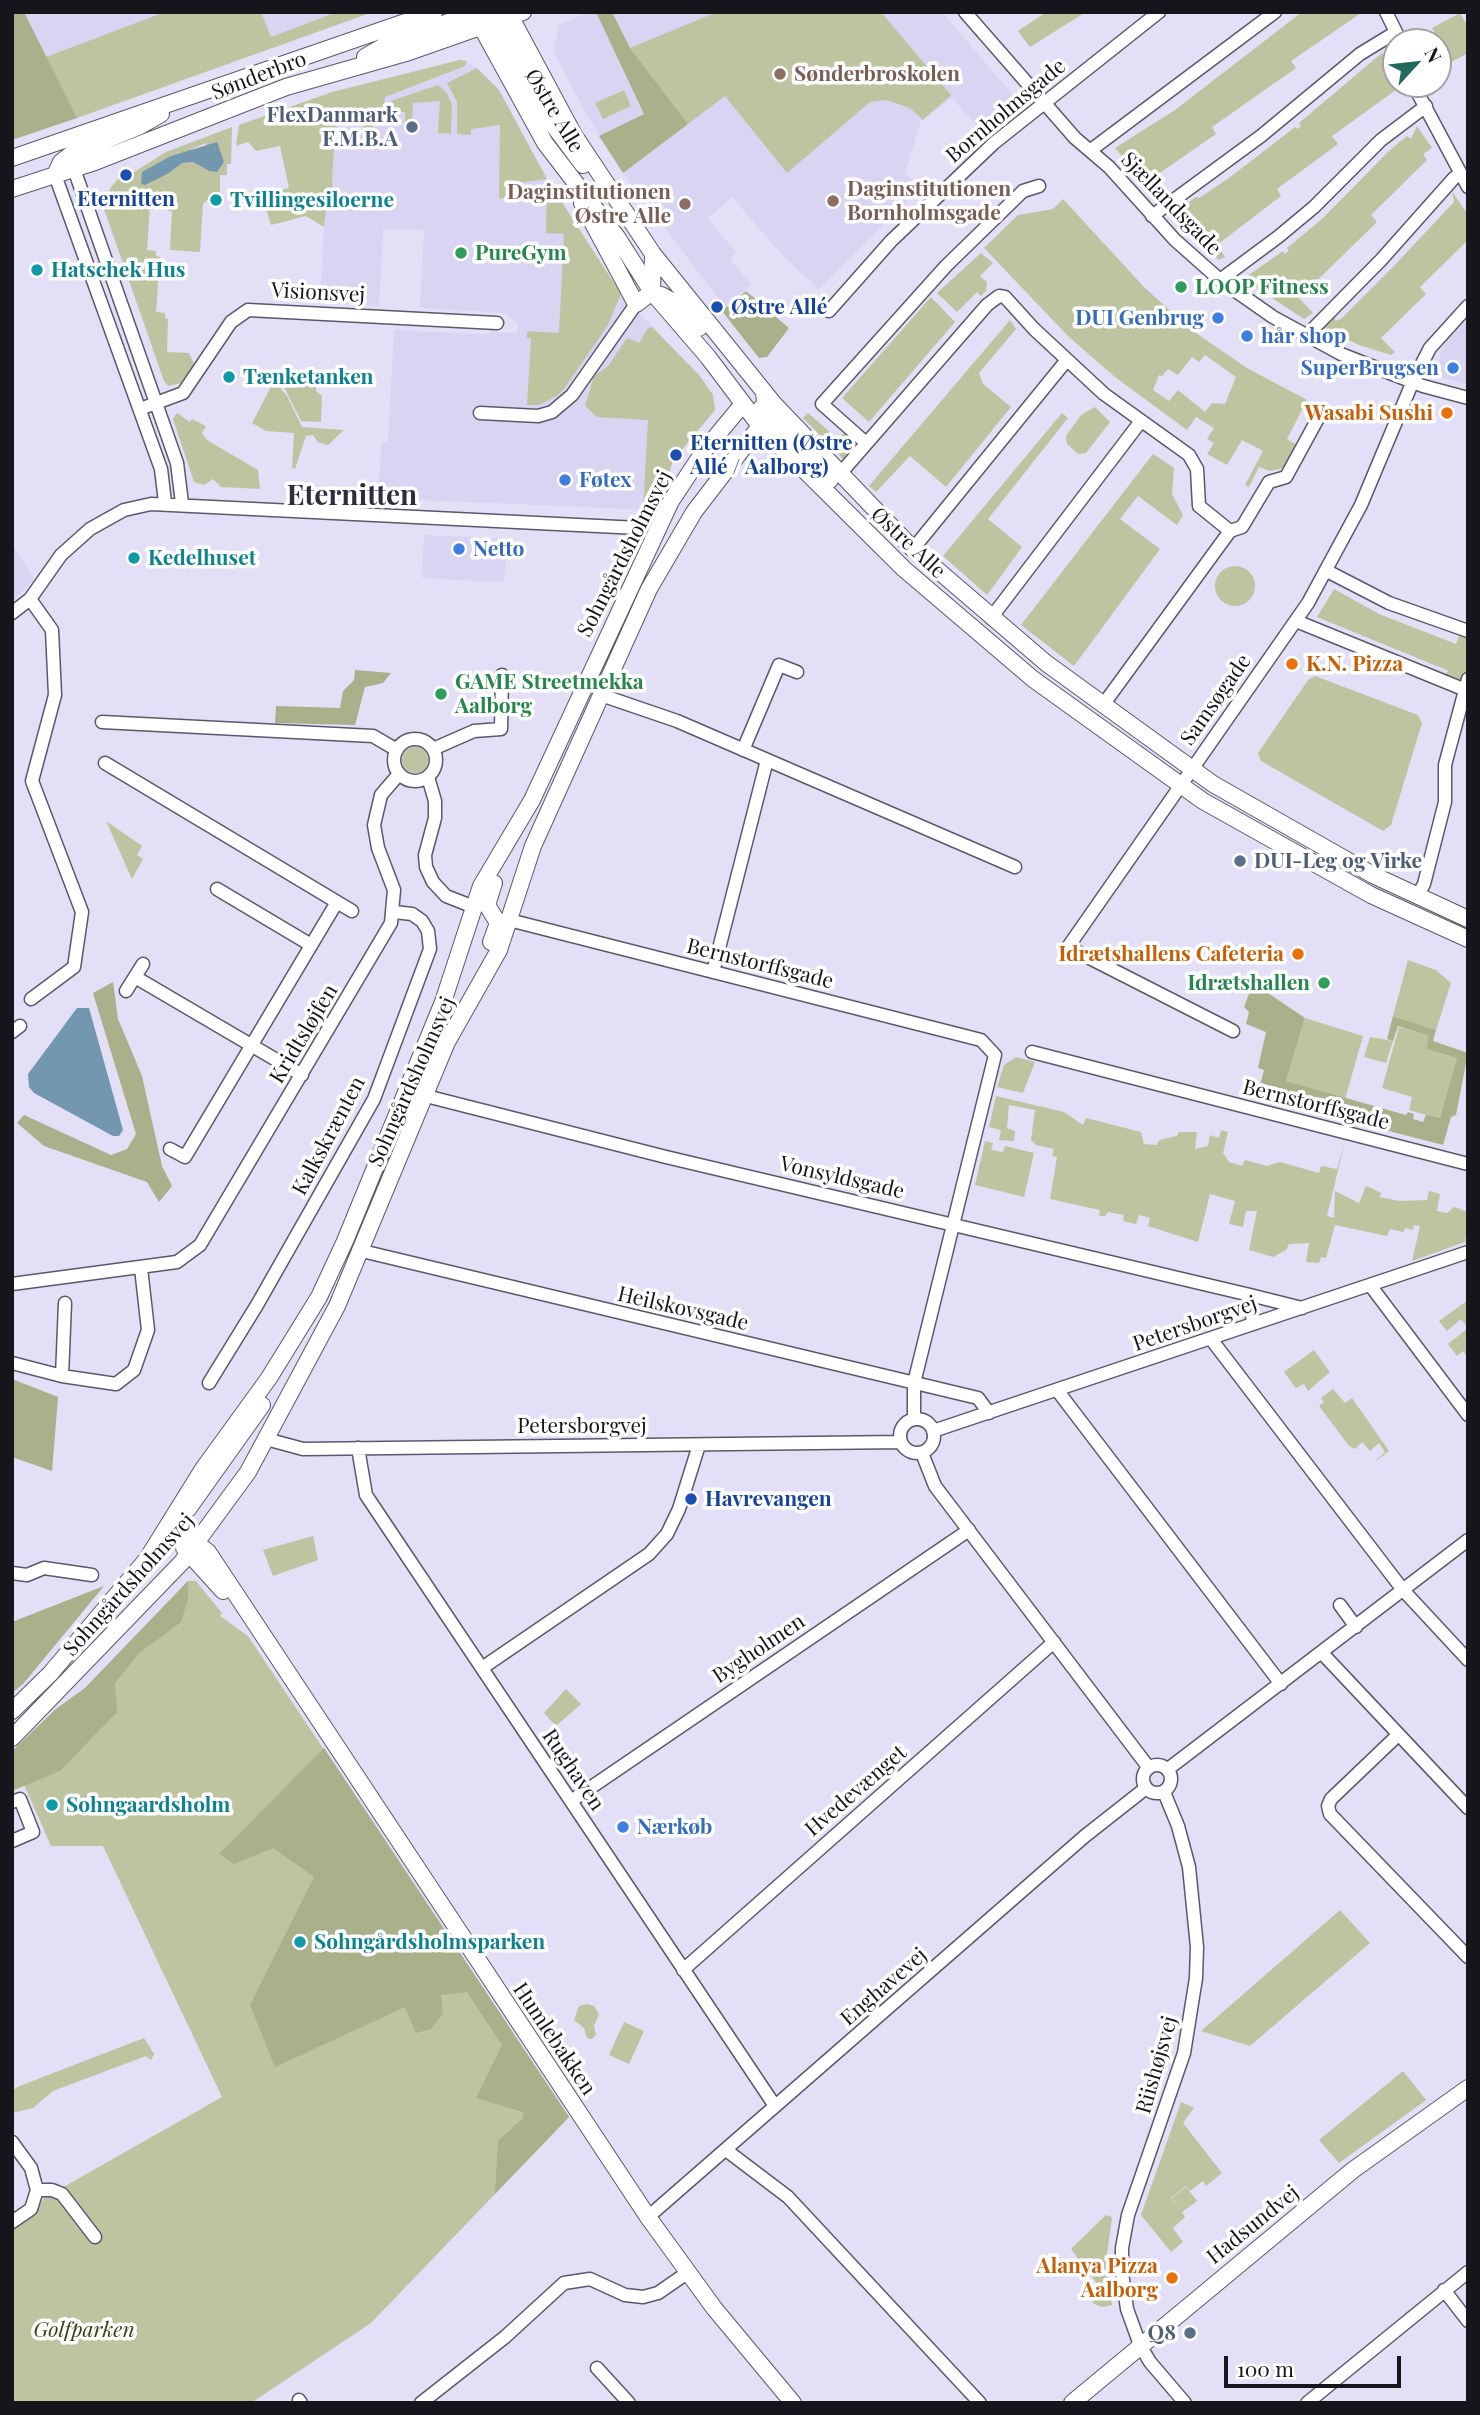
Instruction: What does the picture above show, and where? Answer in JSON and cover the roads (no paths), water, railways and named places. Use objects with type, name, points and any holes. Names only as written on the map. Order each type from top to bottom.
[{"type":"street","name":"Sønderbro","points":[[12,158],[434,12]]},
{"type":"street","name":"Sjællandsgade","points":[[965,12],[1152,216],[1220,280],[1306,336],[1413,381],[1468,398]]},
{"type":"street","name":"Bornholmsgade","points":[[829,311],[891,241],[994,143],[1159,12]]},
{"type":"street","points":[[1091,150],[1275,12]]},
{"type":"street","points":[[1386,12],[1394,28]]},
{"type":"street","name":"Sønderbro","points":[[12,189],[55,175],[70,163],[286,87],[351,66],[409,52],[496,16]]},
{"type":"street","name":"Østre Alle","points":[[496,16],[494,49],[545,143],[617,237],[652,292],[708,357],[743,405]]},
{"type":"street","name":"Østre Alle","points":[[496,16],[628,219],[740,365],[839,475],[914,549],[991,618],[1103,705],[1191,768],[1278,822],[1417,897],[1468,919]]},
{"type":"street","points":[[1152,216],[1261,136],[1360,54],[1382,44]]},
{"type":"street","points":[[70,163],[190,96]]},
{"type":"street","points":[[1421,98],[1468,187]]},
{"type":"street","points":[[1220,280],[1322,200],[1381,140],[1426,106]]},
{"type":"street","points":[[40,149],[70,163],[177,463],[182,503]]},
{"type":"street","points":[[1306,336],[1389,251],[1454,178],[1461,174]]},
{"type":"street","points":[[55,175],[161,469],[165,502]]},
{"type":"street","points":[[573,181],[597,236],[636,304]]},
{"type":"street","points":[[866,443],[822,404],[946,266],[1023,191],[1039,186]]},
{"type":"street","points":[[652,292],[653,254]]},
{"type":"street","points":[[480,413],[538,416],[552,412],[572,395],[636,304],[652,292]]},
{"type":"street","points":[[652,292],[672,301],[740,365]]},
{"type":"street","points":[[839,475],[866,443],[874,439],[993,298],[1005,297],[1066,360],[1140,421],[1189,455],[1197,469],[1199,506],[1230,531]]},
{"type":"street","name":"Samsøgade","points":[[1233,1031],[1068,947],[1296,621],[1327,571],[1374,477],[1413,381],[1430,348],[1468,306]]},
{"type":"street","name":"Visionsvej","points":[[140,409],[183,393],[231,322],[248,310],[497,323]]},
{"type":"street","points":[[914,549],[1066,360]]},
{"type":"street","points":[[763,419],[764,392]]},
{"type":"street","points":[[743,405],[754,404],[763,419],[843,492],[887,523]]},
{"type":"street","name":"Sohngårdsholmsvej","points":[[12,1711],[50,1674],[159,1543],[196,1479],[269,1378],[318,1297],[345,1241],[443,1002],[474,907],[496,856],[532,800],[666,511],[704,450],[743,405]]},
{"type":"street","points":[[1103,705],[1230,531],[1242,527],[1269,482],[1286,477],[1322,411]]},
{"type":"street","name":"Østre Alle","points":[[763,419],[861,528],[977,634],[1090,722],[1180,784],[1316,866],[1410,914],[1468,939]]},
{"type":"street","name":"Sohngårdsholmsvej","points":[[12,1738],[77,1674],[194,1548],[248,1472],[337,1306],[447,1042],[499,950],[533,846],[649,589],[708,491],[763,419]]},
{"type":"street","points":[[991,618],[1140,421]]},
{"type":"street","points":[[12,613],[30,599],[61,555],[90,528],[124,510],[165,502],[639,528]]},
{"type":"street","points":[[1327,571],[1390,603],[1468,631]]},
{"type":"street","points":[[30,599],[52,629],[55,695],[32,781],[82,912],[74,967],[31,999]]},
{"type":"street","points":[[1296,621],[1467,687],[1445,765],[1445,802],[1424,884],[1417,897]]},
{"type":"street","points":[[743,750],[779,665],[797,673]]},
{"type":"street","points":[[433,749],[474,731],[501,729],[502,675]]},
{"type":"street","points":[[601,695],[677,721],[1015,867]]},
{"type":"street","points":[[102,722],[373,736],[397,750]]},
{"type":"street","points":[[428,777],[410,781],[399,774],[394,762],[397,750],[411,739],[424,741],[433,749],[436,761],[428,777],[435,801],[435,818],[425,855],[426,867],[433,882],[446,896],[509,920]]},
{"type":"street","points":[[713,972],[766,760]]},
{"type":"street","points":[[105,763],[352,911]]},
{"type":"street","name":"Kridtsløjfen","points":[[12,1284],[177,1262],[200,1245],[386,934],[394,912],[392,882],[378,848],[374,825],[381,795],[399,774]]},
{"type":"street","points":[[469,1003],[475,980],[498,928],[487,905],[491,890],[532,800]]},
{"type":"street","points":[[218,889],[311,945]]},
{"type":"street","points":[[170,1149],[185,1157],[337,902]]},
{"type":"street","name":"Kalkskrænten","points":[[209,1383],[264,1293],[374,1099],[430,949],[428,931],[422,921],[412,914],[394,912]]},
{"type":"street","name":"Bernstorffsgade","points":[[509,920],[981,1040],[995,1055],[951,1224]]},
{"type":"street","points":[[127,991],[143,964]]},
{"type":"street","points":[[135,977],[302,1075]]},
{"type":"street","name":"Bernstorffsgade","points":[[1032,1052],[1468,1164]]},
{"type":"street","name":"Vonsyldsgade","points":[[426,1096],[1302,1308]]},
{"type":"street","points":[[914,1419],[914,1383],[951,1224]]},
{"type":"street","name":"Heilskovsgade","points":[[362,1251],[978,1398],[989,1413]]},
{"type":"street","name":"Petersborgvej","points":[[933,1431],[1468,1252]]},
{"type":"street","points":[[12,1363],[62,1376],[116,1384],[134,1370],[148,1330],[141,1268]]},
{"type":"street","points":[[1370,1286],[1468,1416]]},
{"type":"street","points":[[1250,1295],[1253,1324]]},
{"type":"street","points":[[159,1543],[177,1534],[181,1520],[261,1407],[318,1297]]},
{"type":"street","points":[[62,1376],[65,1303]]},
{"type":"street","points":[[1211,1339],[1403,1590],[1468,1660]]},
{"type":"street","points":[[1057,1390],[1281,1684]]},
{"type":"street","points":[[914,1419],[928,1423],[933,1431],[931,1447],[922,1453],[906,1451],[900,1442],[900,1430],[914,1419]]},
{"type":"street","name":"Petersborgvej","points":[[266,1440],[303,1449],[900,1442]]},
{"type":"street","points":[[482,1668],[649,1554],[667,1534],[679,1509],[699,1445]]},
{"type":"street","name":"Rughaven","points":[[358,1448],[366,1495],[775,2106]]},
{"type":"street","points":[[922,1453],[935,1486],[1149,1768]]},
{"type":"street","name":"Bygholmen","points":[[571,1801],[969,1530]]},
{"type":"street","points":[[177,1534],[194,1548]]},
{"type":"street","points":[[1168,1769],[1468,1540]]},
{"type":"street","name":"Humlebakken","points":[[194,1548],[249,1618],[687,2273],[793,2403]]},
{"type":"street","points":[[12,1573],[27,1575],[44,1568],[92,1575]]},
{"type":"street","points":[[1340,1605],[1356,1627]]},
{"type":"street","name":"Hvedevænget","points":[[683,1970],[1054,1642]]},
{"type":"street","points":[[1322,1653],[1468,1808]]},
{"type":"street","points":[[1398,1735],[1331,1799],[1328,1806],[1331,1814],[1468,1957]]},
{"type":"street","points":[[1158,1765],[1168,1769],[1172,1780],[1164,1792],[1153,1792],[1146,1788],[1144,1775],[1149,1768],[1158,1765]]},
{"type":"street","name":"Enghavevej","points":[[649,2217],[1085,1836],[1146,1788]]},
{"type":"street","name":"Riishøjsvej","points":[[1164,1792],[1178,1826],[1189,1867],[1197,1947],[1196,1978],[1184,2053],[1128,2215],[1122,2248],[1127,2309],[1140,2345],[1150,2362],[1185,2403]]},
{"type":"street","points":[[12,1802],[20,1799],[33,1832],[12,1841]]},
{"type":"street","name":"Hadsundvej","points":[[1072,2403],[1353,2170],[1468,2088]]},
{"type":"street","points":[[12,2142],[31,2168],[37,2190],[31,2209],[12,2222]]},
{"type":"street","points":[[726,2150],[788,2197],[980,2403]]},
{"type":"street","points":[[37,2190],[52,2190],[62,2194],[95,2237]]},
{"type":"street","points":[[1307,2403],[1468,2272]]},
{"type":"street","points":[[421,2403],[505,2337],[564,2283],[590,2280],[625,2295],[643,2297],[657,2293],[687,2273]]},
{"type":"street","points":[[1444,2290],[1468,2321]]},
{"type":"street","points":[[597,2368],[629,2403]]},
{"type":"water","points":[[217,142],[224,162],[217,172],[209,171],[193,162],[182,163],[169,173],[145,185],[141,184],[142,172],[171,156]]},
{"type":"water","points":[[77,1008],[89,1008],[123,1130],[119,1136],[113,1136],[34,1093],[29,1087],[28,1074]]},
{"type":"place","name":"Sønderbroskolen","points":[[780,74]]},
{"type":"place","name":"FlexDanmark F.M.B.A","points":[[412,127]]},
{"type":"place","name":"Eternitten","points":[[126,175]]},
{"type":"place","name":"Tvillingesiloerne","points":[[216,200]]},
{"type":"place","name":"Daginstitutionen Bornholmsgade","points":[[833,201]]},
{"type":"place","name":"Daginstitutionen Østre Alle","points":[[685,204]]},
{"type":"place","name":"PureGym","points":[[461,253]]},
{"type":"place","name":"Hatschek Hus","points":[[37,270]]},
{"type":"place","name":"LOOP Fitness","points":[[1181,287]]},
{"type":"place","name":"Østre Allé","points":[[717,307]]},
{"type":"place","name":"DUI Genbrug","points":[[1218,318]]},
{"type":"place","name":"hår shop","points":[[1247,336]]},
{"type":"place","name":"SuperBrugsen","points":[[1453,368]]},
{"type":"place","name":"Tænketanken","points":[[229,377]]},
{"type":"place","name":"Wasabi Sushi","points":[[1447,413]]},
{"type":"place","name":"Eternitten (Østre Allé / Aalborg)","points":[[676,455]]},
{"type":"place","name":"Føtex","points":[[565,480]]},
{"type":"place","name":"Netto","points":[[459,549]]},
{"type":"place","name":"Kedelhuset","points":[[134,558]]},
{"type":"place","name":"K.N. Pizza","points":[[1292,664]]},
{"type":"place","name":"GAME Streetmekka Aalborg","points":[[441,694]]},
{"type":"place","name":"DUI-Leg og Virke","points":[[1240,861]]},
{"type":"place","name":"Idrætshallens Cafeteria","points":[[1298,954]]},
{"type":"place","name":"Idrætshallen","points":[[1324,983]]},
{"type":"place","name":"Havrevangen","points":[[691,1499]]},
{"type":"place","name":"Sohngaardsholm","points":[[52,1805]]},
{"type":"place","name":"Nærkøb","points":[[623,1827]]},
{"type":"place","name":"Sohngårdsholmsparken","points":[[300,1942]]},
{"type":"place","name":"Alanya Pizza Aalborg","points":[[1172,2278]]},
{"type":"place","name":"Q8","points":[[1190,2333]]},
{"type":"district","name":"Eternitten","points":[[352,496]]},
{"type":"park label","name":"Golfparken","points":[[84,2330]]}]
